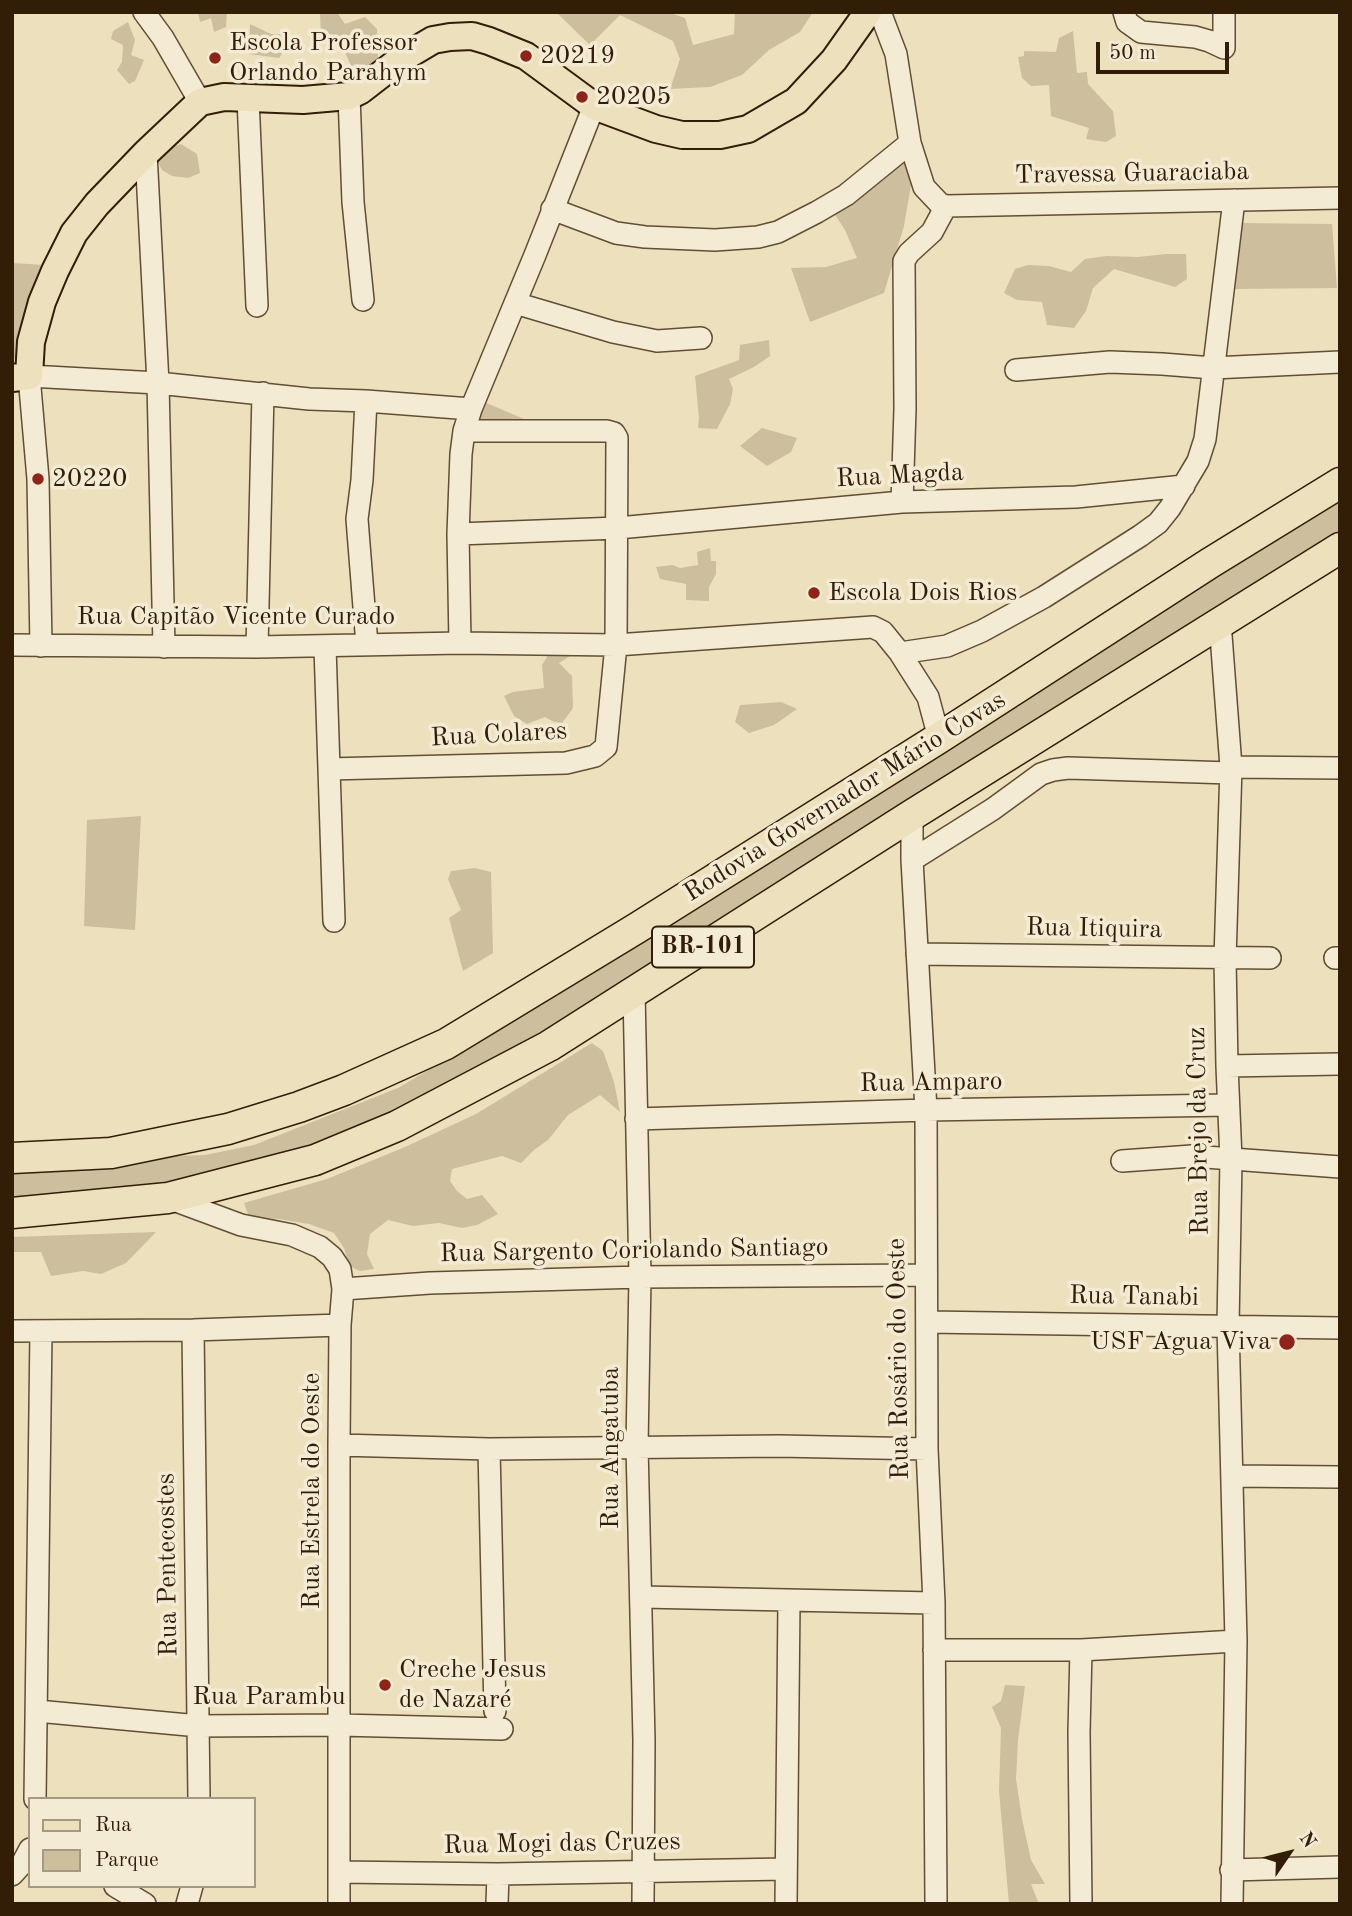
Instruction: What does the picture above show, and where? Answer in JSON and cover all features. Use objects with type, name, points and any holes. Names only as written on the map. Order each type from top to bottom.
[{"type":"highway","name":"Rodovia Governador Mário Covas","points":[[12,1158],[111,1153],[228,1129],[299,1107],[383,1073],[458,1037],[637,928],[1340,483]]},
{"type":"highway","name":"Rodovia Governador Mário Covas","points":[[12,1213],[168,1198],[315,1160],[397,1126],[549,1046],[1017,748],[1340,548]]},
{"type":"main road","points":[[21,377],[42,302],[75,233],[97,204],[200,102],[224,97],[303,100],[349,96],[433,40],[472,36],[526,56],[594,106],[656,129],[682,135],[720,135],[748,129],[796,101],[834,60],[868,12]]},
{"type":"street","points":[[144,12],[163,38],[200,102]]},
{"type":"street","points":[[880,12],[896,54],[910,143],[924,187],[938,200],[932,232],[904,261],[905,409],[902,502]]},
{"type":"street","points":[[1125,17],[1141,32],[1195,37],[1224,48],[1224,12]]},
{"type":"street","points":[[349,96],[353,202],[363,300]]},
{"type":"street","points":[[248,99],[257,306]]},
{"type":"street","points":[[460,643],[458,534],[464,431],[594,106]]},
{"type":"street","points":[[552,209],[617,233],[645,237],[693,240],[758,237],[778,232],[846,195],[910,143]]},
{"type":"street","points":[[146,153],[158,383],[164,647]]},
{"type":"street","name":"Travessa Guaraciaba","points":[[938,200],[1340,198]]},
{"type":"street","points":[[939,738],[928,697],[900,653],[947,646],[982,631],[1044,597],[1158,523],[1185,486],[1198,461],[1205,439],[1234,200]]},
{"type":"street","points":[[515,303],[613,332],[657,341],[701,338]]},
{"type":"street","points":[[1016,370],[1110,362],[1213,368],[1340,362]]},
{"type":"street","points":[[41,646],[38,479],[21,377],[158,383],[309,399],[471,409]]},
{"type":"street","points":[[257,647],[263,393]]},
{"type":"street","points":[[366,401],[357,519],[367,645]]},
{"type":"street","name":"Rua Colares","points":[[329,769],[566,764],[595,756],[606,747],[616,645],[617,438],[614,433],[607,431],[464,431]]},
{"type":"street","name":"Rua Magda","points":[[458,534],[618,528],[902,502],[1076,496],[1185,486]]},
{"type":"street","name":"Rua Brejo da Cruz","points":[[1220,622],[1231,770],[1225,959],[1231,1159],[1228,1326],[1236,1641],[1232,1904]]},
{"type":"street","name":"Rua Capitão Vicente Curado","points":[[12,645],[616,645],[873,627],[883,632],[900,653]]},
{"type":"street","points":[[325,646],[334,921]]},
{"type":"street","points":[[1017,748],[1053,770]]},
{"type":"street","points":[[912,860],[1041,775],[1053,770],[1340,768]]},
{"type":"street","name":"Rua Rosário do Oeste","points":[[912,815],[916,954],[926,1110],[927,1449],[934,1650],[936,1904]]},
{"type":"street","name":"Rua Itiquira","points":[[916,954],[1270,958]]},
{"type":"street","name":"Rua Angatuba","points":[[634,992],[640,1277],[637,1446],[644,1740],[643,1904]]},
{"type":"street","points":[[1227,1066],[1340,1064]]},
{"type":"street","name":"Rua Amparo","points":[[636,1119],[926,1110],[1228,1105]]},
{"type":"street","points":[[1122,1161],[1192,1156],[1340,1167]]},
{"type":"street","name":"Rua Estrela do Oeste","points":[[168,1198],[241,1225],[292,1236],[320,1247],[332,1257],[340,1269],[343,1289],[339,1446],[338,1904]]},
{"type":"street","name":"Rua Sargento Coriolando Santiago","points":[[343,1289],[430,1283],[640,1277],[926,1275]]},
{"type":"street","name":"Rua Tanabi","points":[[927,1322],[1340,1328]]},
{"type":"street","points":[[12,1331],[192,1330],[340,1325]]},
{"type":"street","name":"Rua Pentecostes","points":[[192,1330],[199,1797]]},
{"type":"street","points":[[35,1797],[41,1331]]},
{"type":"street","points":[[339,1446],[489,1449],[779,1446],[927,1449]]},
{"type":"street","name":"Rua Parambu","points":[[37,1711],[199,1726],[499,1720],[489,1449]]},
{"type":"street","points":[[1232,1476],[1340,1477]]},
{"type":"street","points":[[641,1597],[933,1603]]},
{"type":"street","points":[[786,1904],[789,1601]]},
{"type":"street","points":[[934,1650],[1081,1650],[1236,1641]]},
{"type":"street","points":[[1081,1650],[1081,1904]]},
{"type":"street","points":[[12,1875],[28,1853]]},
{"type":"street","points":[[1231,1870],[1340,1867]]},
{"type":"street","name":"Rua Mogi das Cruzes","points":[[338,1872],[498,1874],[786,1869]]},
{"type":"street","points":[[497,1904],[498,1874]]},
{"type":"street","points":[[118,1888],[145,1904]]},
{"type":"green space","points":[[198,12],[227,12],[226,27],[214,32],[211,18],[200,22]]},
{"type":"green space","points":[[320,12],[337,12],[345,24],[365,17],[377,29],[378,61],[361,76],[353,70],[338,37],[321,40]]},
{"type":"green space","points":[[553,12],[667,12],[685,18],[693,45],[734,34],[735,12],[813,12],[800,32],[769,50],[742,75],[710,87],[670,89],[680,59],[673,41],[620,15],[590,45]]},
{"type":"green space","points":[[128,22],[135,40],[131,55],[144,60],[135,81],[129,84],[117,70],[122,62],[123,45],[111,39],[113,31]]},
{"type":"green space","points":[[250,24],[271,34],[287,34],[288,45],[279,58],[249,54]]},
{"type":"green space","points":[[1073,31],[1077,73],[1087,72],[1088,84],[1113,111],[1116,136],[1106,142],[1086,139],[1089,128],[1051,116],[1049,85],[1031,86],[1022,78],[1018,57],[1024,56],[1024,51],[1056,52],[1059,38]]},
{"type":"green space","points":[[181,144],[197,154],[200,173],[188,178],[172,176],[162,170],[158,162],[160,151]]},
{"type":"green space","points":[[909,161],[911,185],[904,226],[884,293],[810,322],[791,268],[826,267],[857,258],[845,230],[832,210],[896,163]]},
{"type":"green space","points":[[1240,223],[1332,224],[1337,288],[1234,289]]},
{"type":"green space","points":[[1186,254],[1187,279],[1175,287],[1114,269],[1093,288],[1086,311],[1074,328],[1047,325],[1042,302],[1017,300],[1004,293],[1015,269],[1028,265],[1049,266],[1071,272],[1085,259]]},
{"type":"green space","points":[[12,263],[45,265],[19,354],[12,361]]},
{"type":"green space","points":[[769,340],[770,356],[729,379],[733,389],[730,404],[717,429],[698,428],[695,376],[739,360],[740,345]]},
{"type":"green space","points":[[482,401],[524,419],[527,422],[478,424]]},
{"type":"green space","points":[[762,428],[797,438],[791,452],[767,466],[740,446]]},
{"type":"green space","points":[[1340,497],[1340,538],[602,1008],[376,1127],[176,1187],[12,1204],[12,1169],[143,1157],[205,1155],[254,1145],[398,1088],[486,1036],[1119,640]]},
{"type":"green space","points":[[710,548],[711,561],[716,561],[716,574],[709,587],[709,601],[686,600],[686,584],[660,579],[656,567],[673,565],[680,568],[698,565],[697,552]]},
{"type":"green space","points":[[548,649],[575,653],[559,663],[572,676],[573,708],[562,723],[545,717],[527,724],[514,716],[504,696],[513,692],[544,688],[542,665]]},
{"type":"green space","points":[[781,702],[797,709],[774,725],[749,733],[735,722],[740,705]]},
{"type":"green space","points":[[141,816],[135,930],[84,926],[87,820]]},
{"type":"green space","points":[[475,868],[491,872],[493,953],[463,971],[449,918],[461,910],[448,879],[451,871]]},
{"type":"green space","points":[[592,1043],[603,1051],[614,1082],[620,1112],[600,1095],[568,1115],[548,1140],[521,1163],[502,1156],[452,1169],[450,1181],[457,1191],[467,1199],[482,1195],[498,1214],[477,1225],[462,1228],[439,1223],[413,1226],[388,1220],[370,1234],[367,1254],[374,1269],[360,1271],[349,1266],[344,1248],[334,1233],[309,1224],[249,1217],[244,1203],[327,1179],[405,1147],[476,1114]]},
{"type":"green space","points":[[156,1232],[126,1263],[101,1274],[83,1271],[51,1276],[41,1252],[12,1252],[12,1237]]},
{"type":"green space","points":[[1005,1685],[1025,1686],[1016,1779],[1031,1860],[1045,1884],[1031,1884],[1039,1904],[1009,1904],[999,1791],[1001,1728],[992,1707],[1001,1701]]},
{"type":"place","name":"20219","points":[[526,56]]},
{"type":"place","name":"Escola Professor Orlando Parahym","points":[[215,58]]},
{"type":"place","name":"20205","points":[[582,97]]},
{"type":"place","name":"20220","points":[[38,479]]},
{"type":"place","name":"Escola Dois Rios","points":[[814,593]]},
{"type":"place","name":"USF Agua Viva","points":[[1287,1342]]},
{"type":"place","name":"Creche Jesus de Nazaré","points":[[385,1685]]}]
